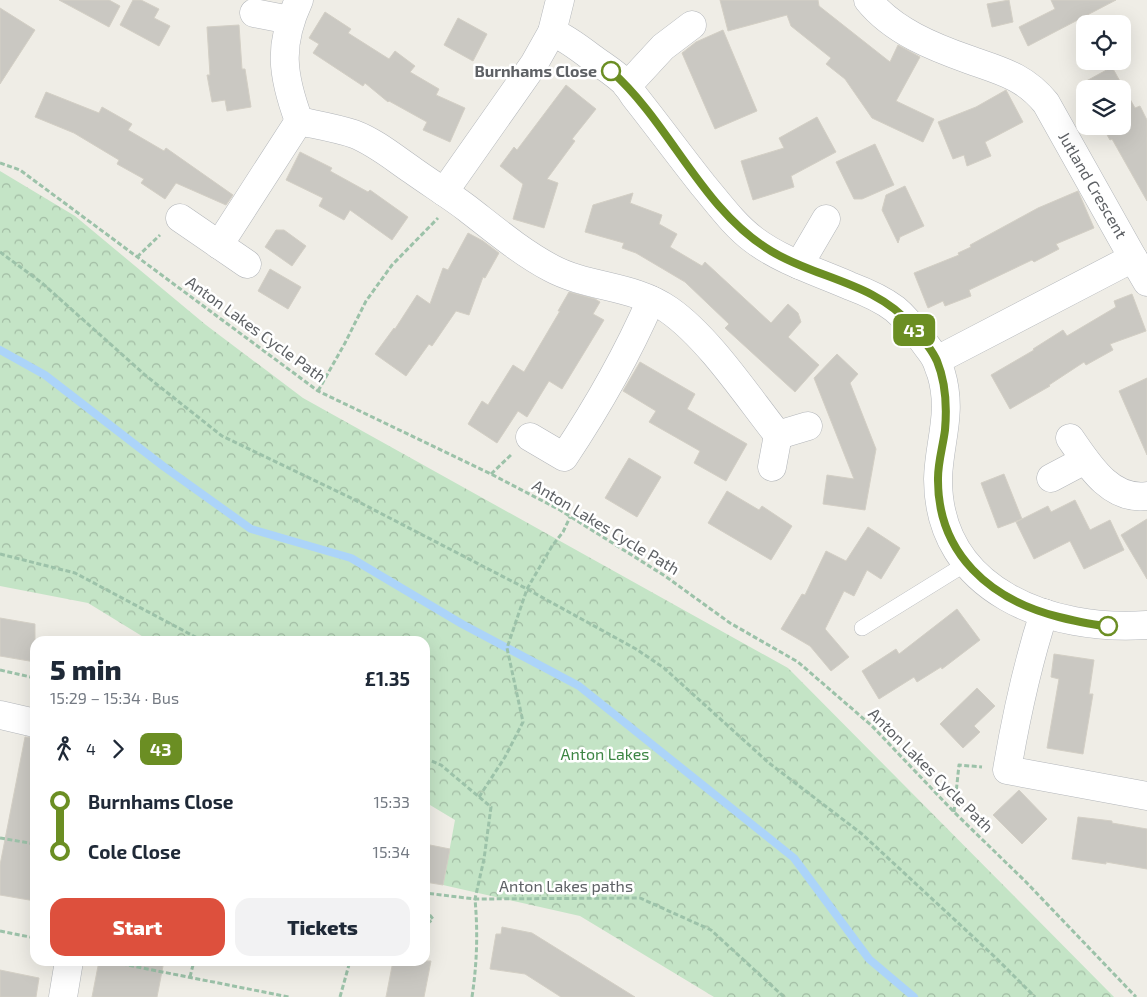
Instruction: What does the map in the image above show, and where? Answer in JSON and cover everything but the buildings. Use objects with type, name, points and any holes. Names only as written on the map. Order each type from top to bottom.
[{"type":"street","points":[[449,196],[552,32],[560,0]]},
{"type":"street","name":"Jutland Crescent","points":[[868,0],[891,23],[907,33],[950,52],[1013,75],[1037,91],[1046,103],[1133,258],[936,360]]},
{"type":"street","points":[[254,13],[294,10],[285,45],[284,71],[290,98],[298,121]]},
{"type":"street","points":[[628,86],[663,47],[692,25]]},
{"type":"street","points":[[552,32],[566,38],[628,86],[690,169],[736,224],[753,239],[772,252],[799,265],[880,299],[897,310],[910,324],[936,360],[944,383],[947,406],[938,478],[940,499],[947,530],[967,563],[981,579],[998,592],[1018,603],[1044,613],[1100,626],[1147,625]]},
{"type":"street","points":[[298,121],[330,128],[377,145],[522,250],[552,269],[574,278],[630,292],[651,300],[669,310],[691,329],[716,356],[778,435],[772,467]]},
{"type":"street","points":[[219,245],[298,121]]},
{"type":"street","points":[[180,218],[247,264]]},
{"type":"street","points":[[799,265],[826,219]]},
{"type":"street","points":[[1133,258],[1147,282]]},
{"type":"street","points":[[530,437],[564,457],[618,371],[651,300]]},
{"type":"street","points":[[778,435],[808,426]]},
{"type":"street","points":[[1070,438],[1100,479],[1114,489],[1129,495],[1147,496]]},
{"type":"street","points":[[1051,478],[1085,460]]},
{"type":"street","points":[[1044,613],[1016,716],[1007,770],[1147,796]]},
{"type":"street","points":[[0,715],[30,722]]},
{"type":"street","points":[[63,997],[68,966]]},
{"type":"lane","points":[[862,628],[967,563]]},
{"type":"path","name":"Anton Lakes Cycle Path","points":[[0,163],[20,170],[318,391],[491,474],[570,517],[665,576],[730,623],[798,662],[872,726],[1136,997]]},
{"type":"path","points":[[318,391],[366,301],[392,265],[432,225],[449,196]]},
{"type":"path","points":[[137,257],[180,218]]},
{"type":"path","points":[[0,252],[42,283],[145,375],[222,436],[353,499],[527,589],[636,649],[664,668],[769,763],[862,834],[996,958],[1035,997]]},
{"type":"path","points":[[479,797],[505,758],[523,722],[507,648],[527,589],[552,546],[563,532],[570,517]]},
{"type":"path","points":[[0,554],[75,573],[194,636]]},
{"type":"path","points":[[0,670],[30,677]]},
{"type":"path","points":[[430,760],[441,765],[491,807],[484,859],[474,899],[477,941],[472,997]]},
{"type":"path","points":[[954,812],[959,765],[1007,770]]},
{"type":"path","points":[[0,838],[30,843]]},
{"type":"path","name":"Anton Lakes paths","points":[[430,894],[474,899],[640,898],[712,930],[784,997]]},
{"type":"path","points":[[0,931],[30,937]]},
{"type":"path","points":[[133,966],[289,997]]},
{"type":"path","points":[[190,977],[193,966]]},
{"type":"path","points":[[340,997],[349,966]]},
{"type":"green space","name":"Anton Lakes","points":[[0,171],[75,216],[206,325],[303,398],[788,668],[1114,997],[714,997],[580,916],[443,885],[455,820],[430,805],[430,636],[142,636],[88,603],[0,586]]},
{"type":"waterway","points":[[0,350],[45,375],[163,466],[251,529],[351,558],[462,624],[579,686],[794,858],[869,959],[914,997]]},
{"type":"bus line","name":"43","points":[[611,71],[628,86],[676,151],[722,208],[753,239],[772,252],[799,265],[880,299],[897,310],[910,324],[936,360],[944,383],[947,406],[938,478],[944,522],[954,544],[981,579],[998,592],[1033,609],[1071,620],[1108,626]]},
{"type":"place","name":"Burnhams Close","points":[[611,71]]}]
